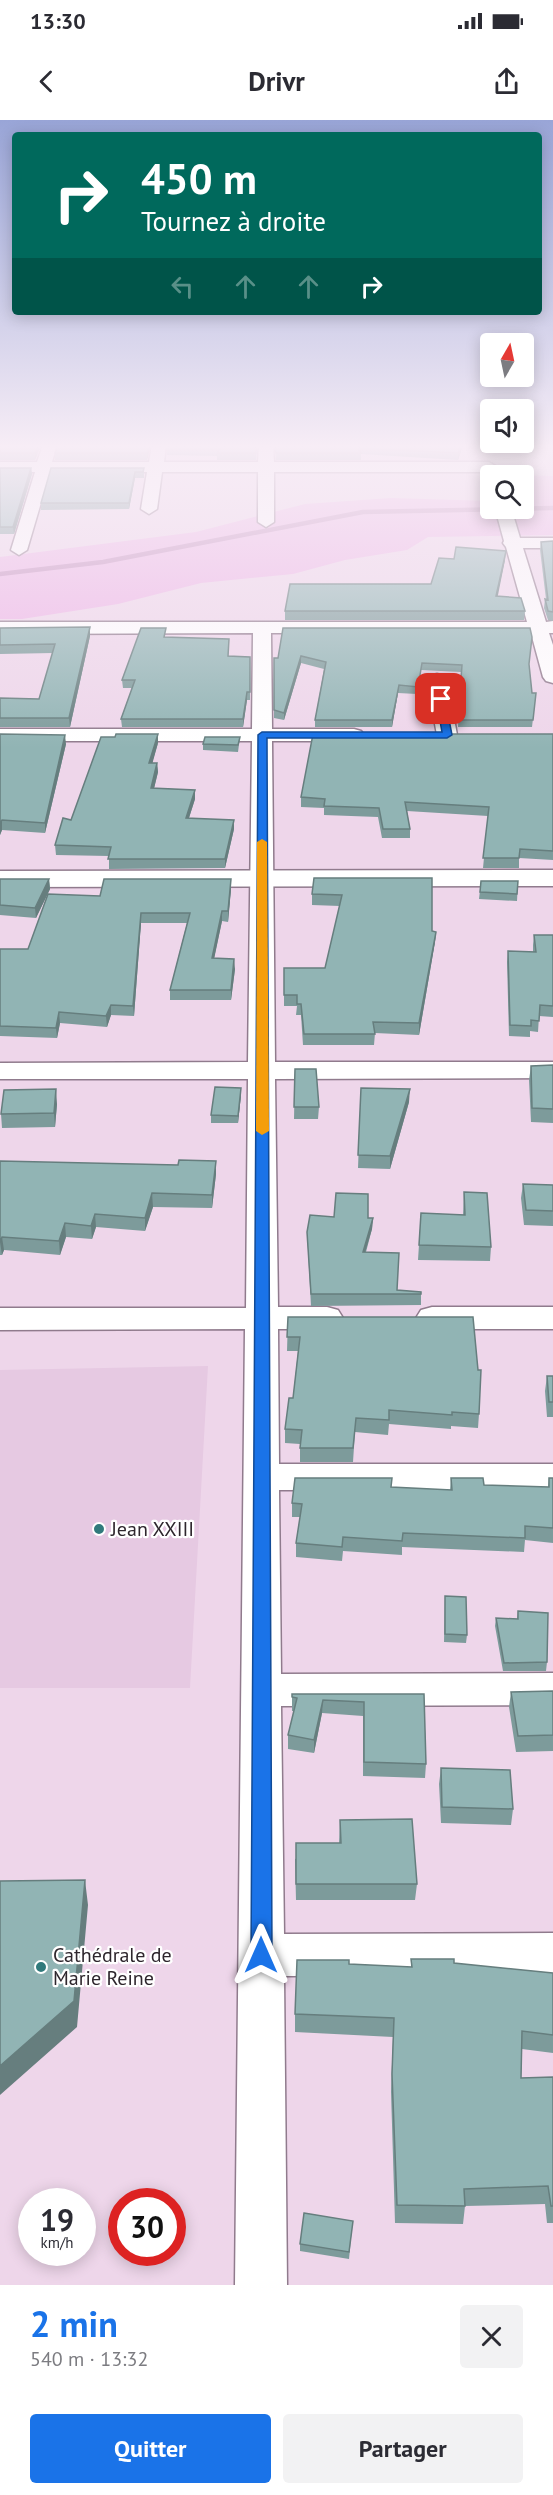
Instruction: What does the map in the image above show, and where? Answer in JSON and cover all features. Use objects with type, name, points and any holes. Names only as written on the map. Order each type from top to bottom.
[{"type":"street","points":[[19,550],[20,546]]},
{"type":"street","points":[[512,546],[545,627],[553,677]]},
{"type":"street","points":[[261,2285],[262,627]]},
{"type":"street","points":[[0,628],[545,627]]},
{"type":"street","points":[[437,680],[447,735]]},
{"type":"street","points":[[0,735],[378,735]]},
{"type":"street","points":[[424,735],[471,735]]},
{"type":"street","points":[[0,879],[553,878]]},
{"type":"street","points":[[0,1071],[553,1070]]},
{"type":"street","points":[[0,1318],[355,1318]]},
{"type":"street","points":[[402,1318],[553,1318]]},
{"type":"street","points":[[262,1477],[553,1477]]},
{"type":"street","points":[[261,1690],[553,1689]]},
{"type":"street","points":[[261,1955],[553,1954]]},
{"type":"shaded area","points":[[86,546],[413,546],[407,550],[345,560],[293,574],[201,583],[118,604],[22,619],[0,619],[0,557]]},
{"type":"shaded area","name":"Jean XXIII","points":[[208,1366],[190,1688],[0,1688],[0,1370]]},
{"type":"building","points":[[541,546],[553,546],[553,612],[548,611],[545,599],[548,600]]},
{"type":"building","points":[[456,547],[506,551],[496,596],[521,598],[525,611],[285,611],[290,584],[431,584],[439,558],[454,559]]},
{"type":"building","points":[[90,627],[69,718],[0,718],[0,698],[39,699],[55,644],[0,645],[0,628]]},
{"type":"building","points":[[141,628],[166,628],[164,637],[229,639],[228,656],[250,657],[250,692],[247,692],[243,719],[121,719],[135,680],[122,680]]},
{"type":"building","points":[[283,628],[530,628],[532,637],[529,664],[532,693],[536,693],[533,720],[458,720],[462,665],[422,663],[418,687],[399,685],[392,720],[315,720],[326,662],[301,656],[284,713],[274,710],[274,658],[278,658]]},
{"type":"building","points":[[0,734],[65,735],[45,823],[2,820],[0,823]]},
{"type":"building","points":[[116,734],[158,734],[149,763],[157,763],[151,788],[195,790],[186,818],[234,820],[225,859],[108,859],[111,847],[55,845],[63,818],[71,820],[101,737],[115,737]]},
{"type":"building","points":[[313,734],[553,734],[553,851],[520,849],[519,858],[483,858],[489,807],[405,802],[410,829],[383,829],[379,808],[324,806],[325,799],[301,797]]},
{"type":"building","points":[[205,737],[240,737],[238,745],[203,744]]},
{"type":"building","points":[[314,878],[432,878],[432,931],[436,932],[419,1023],[373,1022],[375,1034],[304,1034],[301,1004],[297,1004],[297,995],[284,995],[284,968],[325,968],[342,895],[312,894]]},
{"type":"building","points":[[0,879],[49,879],[35,908],[0,905]]},
{"type":"building","points":[[104,879],[231,879],[228,911],[222,911],[212,958],[234,959],[231,990],[170,990],[190,913],[141,913],[133,1006],[111,1005],[106,1016],[59,1012],[56,1028],[0,1026],[0,949],[28,949],[48,894],[100,896]]},
{"type":"building","points":[[481,881],[518,881],[517,894],[480,892]]},
{"type":"building","points":[[534,935],[553,935],[553,1006],[540,1005],[539,1021],[531,1020],[531,1026],[510,1025],[508,951],[536,952]]},
{"type":"building","points":[[553,1065],[553,1109],[532,1108],[531,1066]]},
{"type":"building","points":[[295,1069],[316,1069],[319,1107],[294,1107]]},
{"type":"building","points":[[215,1087],[241,1088],[238,1116],[211,1115]]},
{"type":"building","points":[[361,1088],[410,1089],[390,1156],[358,1155]]},
{"type":"building","points":[[56,1089],[54,1113],[1,1114],[4,1090]]},
{"type":"building","points":[[179,1160],[216,1161],[212,1195],[152,1193],[145,1218],[95,1214],[91,1226],[65,1223],[59,1241],[2,1237],[0,1242],[0,1161],[178,1165]]},
{"type":"building","points":[[523,1184],[553,1185],[553,1211],[526,1210]]},
{"type":"building","points":[[464,1192],[487,1193],[491,1247],[419,1245],[421,1213],[465,1215]]},
{"type":"building","points":[[336,1193],[368,1194],[368,1218],[373,1218],[363,1252],[399,1253],[397,1290],[421,1292],[421,1294],[311,1294],[307,1232],[310,1215],[334,1217]]},
{"type":"building","points":[[288,1317],[473,1317],[478,1370],[481,1370],[479,1414],[452,1412],[452,1415],[389,1410],[389,1420],[356,1418],[353,1448],[300,1448],[302,1430],[285,1429],[289,1398],[293,1398],[300,1337],[287,1337]]},
{"type":"building","points":[[547,1376],[553,1376],[553,1402],[549,1402]]},
{"type":"building","points":[[295,1478],[392,1478],[391,1487],[452,1490],[451,1478],[483,1478],[484,1485],[549,1487],[549,1478],[553,1478],[553,1528],[525,1526],[525,1538],[403,1533],[402,1541],[343,1537],[342,1547],[296,1543],[302,1504],[292,1503]]},
{"type":"building","points":[[445,1596],[466,1597],[467,1635],[445,1634]]},
{"type":"building","points":[[518,1611],[548,1613],[547,1662],[504,1663],[496,1618],[518,1619]]},
{"type":"building","points":[[553,1691],[553,1735],[518,1736],[511,1692]]},
{"type":"building","points":[[292,1694],[424,1694],[426,1764],[364,1762],[364,1702],[323,1700],[314,1740],[288,1735],[297,1698],[292,1697]]},
{"type":"building","points":[[441,1768],[510,1770],[513,1809],[442,1807]]},
{"type":"building","points":[[412,1819],[417,1884],[296,1884],[296,1843],[341,1843],[340,1820]]},
{"type":"building","name":"Cathédrale de Marie Reine","points":[[85,1880],[74,2001],[0,2066],[0,1881]]},
{"type":"building","points":[[411,1959],[454,1959],[454,1963],[553,1973],[553,2035],[522,2031],[521,2078],[553,2077],[553,2206],[551,2206],[548,2186],[464,2189],[465,2206],[397,2205],[392,2074],[394,2018],[295,2014],[297,1960],[349,1960],[349,1964],[412,1967]]},
{"type":"building","points":[[304,2213],[353,2221],[349,2252],[300,2244]]},
{"type":"waterway","points":[[0,574],[103,562],[186,546]]},
{"type":"slow traffic","points":[[262,842],[262,1131]]},
{"type":"place","name":"Jean XXIII","points":[[99,1529]]},
{"type":"place","name":"Cathédrale de Marie Reine","points":[[41,1967]]},
{"type":"route","points":[[261,1955],[262,735],[447,735],[441,699]]}]
